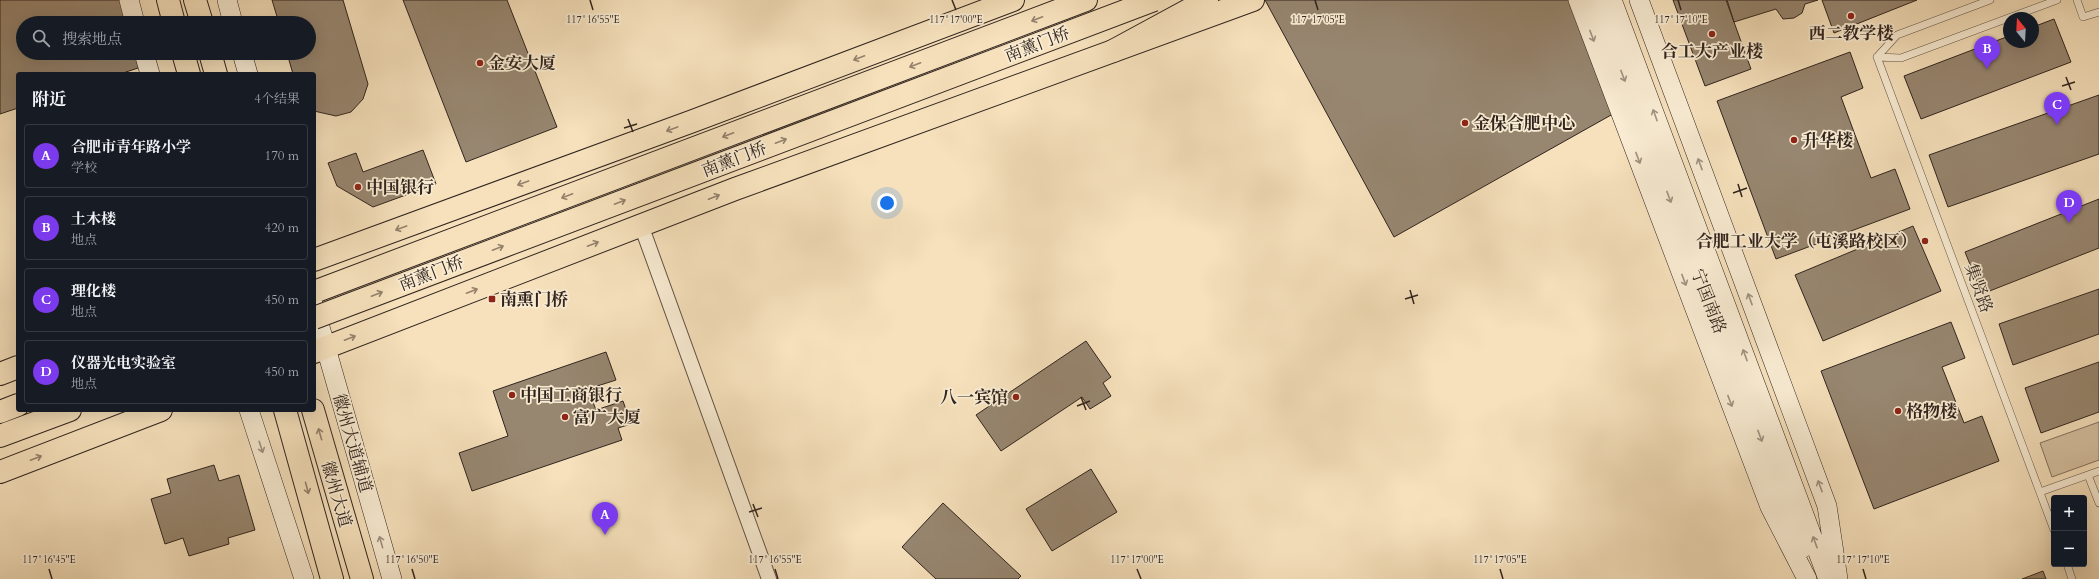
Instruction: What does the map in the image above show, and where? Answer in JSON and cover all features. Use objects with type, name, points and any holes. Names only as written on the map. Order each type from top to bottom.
[{"type":"main road","points":[[129,0],[133,16]]},
{"type":"main road","points":[[168,0],[172,16]]},
{"type":"main road","points":[[195,0],[200,16]]},
{"type":"main road","points":[[227,0],[232,16]]},
{"type":"main road","points":[[316,259],[700,119],[1013,0]]},
{"type":"main road","name":"南薰门桥","points":[[316,291],[1086,0]]},
{"type":"main road","name":"南薰门桥","points":[[316,317],[1154,0]]},
{"type":"main road","points":[[1113,51],[1207,0]]},
{"type":"main road","points":[[320,349],[641,225],[1253,0]]},
{"type":"main road","points":[[1578,0],[1770,507],[1807,579]]},
{"type":"main road","name":"宁国南路","points":[[1594,0],[1815,579]]},
{"type":"main road","name":"宁国南路","points":[[1612,0],[1828,579]]},
{"type":"main road","points":[[1639,0],[1827,506],[1838,579]]},
{"type":"main road","points":[[146,60],[149,72]]},
{"type":"main road","points":[[185,60],[188,72]]},
{"type":"main road","points":[[212,60],[215,72]]},
{"type":"main road","points":[[244,60],[247,72]]},
{"type":"main road","name":"徽州大道辅道","points":[[316,320],[320,349],[392,579]]},
{"type":"main road","points":[[0,374],[16,368]]},
{"type":"main road","points":[[0,412],[16,406]]},
{"type":"main road","points":[[0,436],[65,412]]},
{"type":"main road","points":[[0,472],[156,412]]},
{"type":"main road","points":[[250,412],[304,579]]},
{"type":"main road","name":"徽州大道","points":[[287,412],[332,579]]},
{"type":"main road","name":"徽州大道","points":[[314,412],[362,579]]},
{"type":"street","points":[[641,225],[769,579]]},
{"type":"lane","points":[[1877,58],[1897,35],[1990,0]]},
{"type":"lane","points":[[1877,58],[1901,58],[2057,0]]},
{"type":"lane","points":[[2077,0],[2083,17],[2099,12]]},
{"type":"lane","name":"集贤路","points":[[1877,58],[2051,522]]},
{"type":"lane","points":[[2040,492],[2099,471]]},
{"type":"lane","points":[[2088,475],[2099,503]]},
{"type":"lane","points":[[2068,567],[2072,579]]},
{"type":"shaded area","points":[[2099,422],[2099,460],[2052,477],[2040,443]]},
{"type":"building","points":[[0,0],[129,0],[133,16],[16,16],[16,60],[146,60],[147,65],[126,72],[16,72],[16,109],[0,114]]},
{"type":"building","points":[[272,0],[343,0],[368,84],[363,99],[351,112],[336,116],[316,111],[316,72],[292,72],[289,60],[316,60],[316,16],[277,16]]},
{"type":"building","name":"金安大厦","points":[[403,0],[507,0],[557,127],[466,162]]},
{"type":"building","name":"金保合肥中心","points":[[1265,0],[1578,0],[1620,110],[1394,237]]},
{"type":"building","name":"合工大产业楼","points":[[1673,0],[1726,0],[1751,69],[1705,86]]},
{"type":"building","name":"西二教学楼","points":[[1727,0],[1818,0],[1805,4],[1802,13],[1794,18],[1783,19],[1776,9],[1734,22]]},
{"type":"building","name":"西二教学楼","points":[[1822,0],[1917,0],[1834,33]]},
{"type":"building","points":[[2054,19],[2071,62],[1921,119],[1904,76],[2003,38],[2003,48],[2039,48],[2039,25]]},
{"type":"building","name":"升华楼","points":[[1850,52],[1863,88],[1841,97],[1871,178],[1895,169],[1910,209],[1776,259],[1717,101]]},
{"type":"building","points":[[2099,95],[2099,154],[1948,207],[1929,155]]},
{"type":"building","points":[[423,150],[436,184],[373,207],[337,186],[328,163],[356,153],[363,172]]},
{"type":"building","points":[[2099,199],[2099,248],[1982,294],[1965,252]]},
{"type":"building","points":[[1913,226],[1941,291],[1823,341],[1795,275]]},
{"type":"building","points":[[2099,289],[2099,334],[2013,365],[1999,324]]},
{"type":"building","name":"格物楼","points":[[1951,322],[1965,358],[1942,367],[1964,423],[1982,416],[1999,461],[1874,509],[1821,371]]},
{"type":"building","points":[[1086,341],[1111,377],[1103,383],[1111,396],[1090,409],[1082,397],[1001,451],[976,415]]},
{"type":"building","name":"富广大厦","points":[[606,352],[616,380],[588,389],[596,410],[623,401],[631,424],[618,428],[622,440],[472,491],[459,453],[508,436],[493,391]]},
{"type":"building","points":[[2099,362],[2099,412],[2041,433],[2025,388]]},
{"type":"building","points":[[214,465],[219,481],[239,475],[255,530],[228,538],[229,544],[189,556],[183,538],[165,544],[151,499],[171,493],[167,479]]},
{"type":"building","points":[[1091,469],[1117,512],[1052,551],[1026,509]]},
{"type":"building","points":[[943,503],[1021,576],[1018,579],[936,579],[902,547]]},
{"type":"building","points":[[2043,571],[2046,579],[2022,579]]},
{"type":"place","name":"西二教学楼","points":[[1851,16]]},
{"type":"place","name":"合工大产业楼","points":[[1712,34]]},
{"type":"place","name":"金安大厦","points":[[480,63]]},
{"type":"place","name":"土木楼","points":[[1987,69]]},
{"type":"place","name":"金保合肥中心","points":[[1465,123]]},
{"type":"place","name":"理化楼","points":[[2057,125]]},
{"type":"place","name":"升华楼","points":[[1794,140]]},
{"type":"place","name":"中国银行","points":[[358,187]]},
{"type":"place","name":"仪器光电实验室","points":[[2069,223]]},
{"type":"place","name":"合肥工业大学（屯溪路校区）","points":[[1925,241]]},
{"type":"place","name":"南熏门桥","points":[[492,299]]},
{"type":"place","name":"中国工商银行","points":[[512,395]]},
{"type":"place","name":"八一宾馆","points":[[1016,397]]},
{"type":"place","name":"格物楼","points":[[1898,411]]},
{"type":"place","name":"富广大厦","points":[[565,417]]},
{"type":"place","name":"合肥市青年路小学","points":[[605,535]]}]
